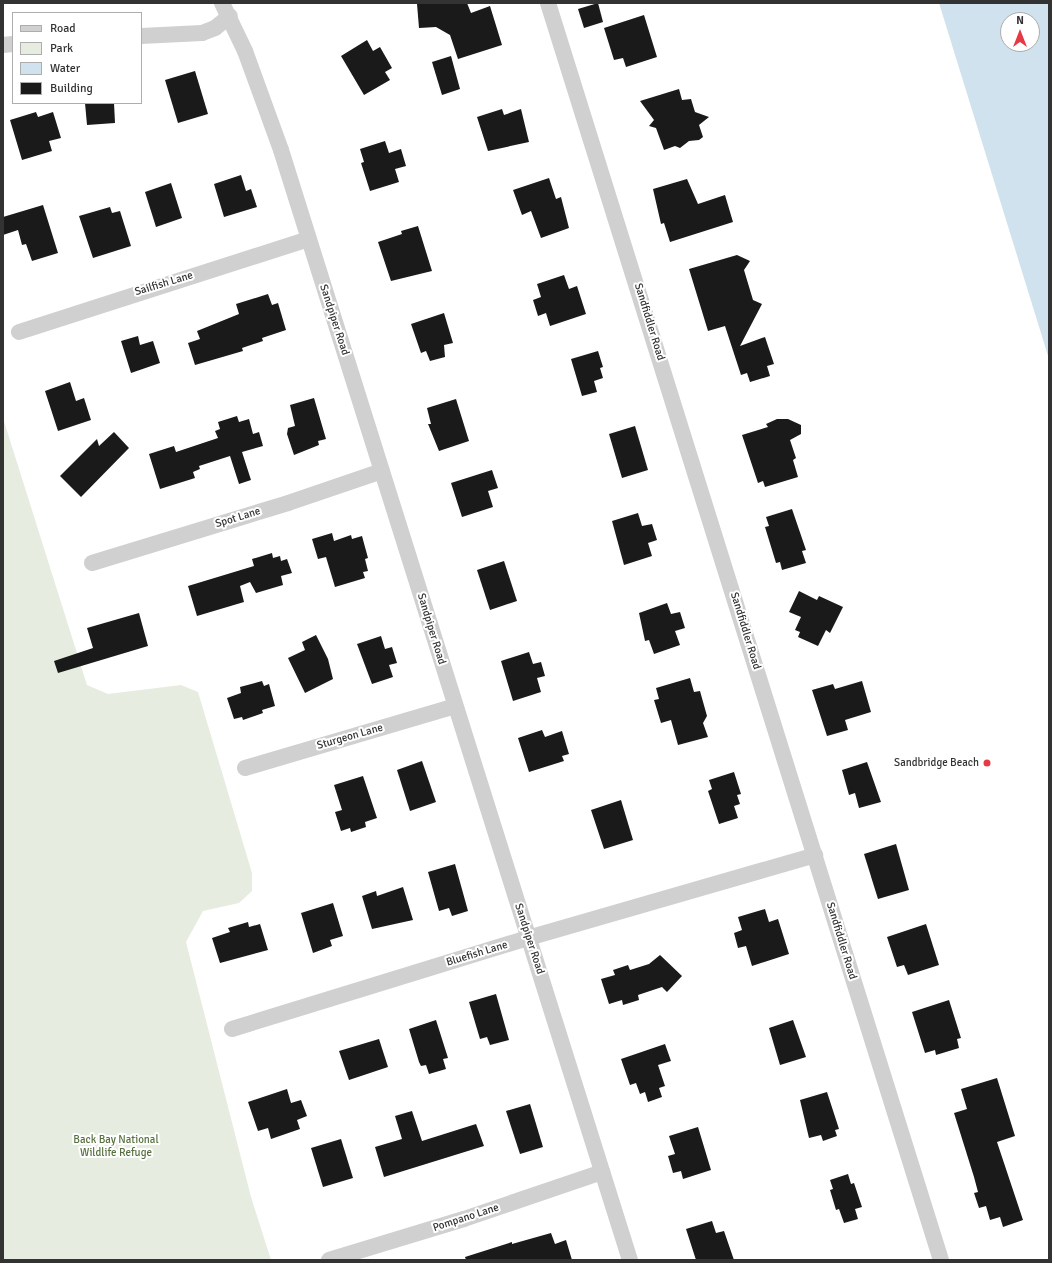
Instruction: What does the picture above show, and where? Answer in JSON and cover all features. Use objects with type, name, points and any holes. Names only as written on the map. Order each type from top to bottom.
[{"type":"street","name":"Sandfiddler Road","points":[[548,3],[941,1260]]},
{"type":"street","points":[[142,36],[202,32],[215,28],[226,9]]},
{"type":"street","name":"Sandpiper Road","points":[[226,9],[281,150],[630,1260]]},
{"type":"street","name":"Sailfish Lane","points":[[19,332],[308,239]]},
{"type":"street","name":"Spot Lane","points":[[92,563],[288,503],[382,471]]},
{"type":"street","name":"Sturgeon Lane","points":[[245,768],[455,706]]},
{"type":"street","name":"Bluefish Lane","points":[[232,1030],[528,938],[815,855]]},
{"type":"street","name":"Pompano Lane","points":[[329,1260],[464,1219],[602,1172]]},
{"type":"green space","name":"Back Bay National Wildlife Refuge","points":[[3,418],[87,685],[108,694],[181,685],[198,692],[252,873],[252,891],[239,903],[203,911],[186,942],[251,1197],[271,1260],[3,1260]]},
{"type":"water","points":[[939,3],[1049,3],[1049,359]]},
{"type":"building","points":[[467,3],[471,13],[490,6],[502,45],[458,59],[450,35],[436,27],[419,28],[417,4]]},
{"type":"building","points":[[598,3],[603,22],[584,28],[578,9]]},
{"type":"building","points":[[644,15],[657,57],[626,67],[623,58],[614,60],[604,28]]},
{"type":"building","points":[[367,40],[373,51],[380,47],[392,68],[385,72],[390,80],[364,95],[341,56]]},
{"type":"building","points":[[451,56],[460,89],[442,95],[432,62]]},
{"type":"building","points":[[195,71],[208,114],[178,123],[165,80]]},
{"type":"building","points":[[679,89],[682,100],[691,99],[695,112],[709,117],[699,125],[703,137],[699,140],[689,141],[680,148],[675,146],[664,150],[656,128],[649,126],[654,120],[640,101]]},
{"type":"building","points":[[85,104],[114,104],[115,123],[87,125]]},
{"type":"building","points":[[502,109],[504,115],[521,109],[529,142],[488,151],[477,117]]},
{"type":"building","points":[[36,112],[38,117],[53,112],[61,138],[49,141],[52,151],[22,160],[10,120]]},
{"type":"building","points":[[385,141],[389,153],[401,149],[406,166],[395,169],[399,182],[370,191],[361,163],[364,162],[360,149]]},
{"type":"building","points":[[241,175],[246,191],[251,189],[257,207],[224,217],[214,184]]},
{"type":"building","points":[[549,178],[556,199],[561,197],[569,228],[541,238],[531,211],[522,215],[513,190]]},
{"type":"building","points":[[687,179],[698,204],[725,195],[733,222],[670,242],[664,223],[661,224],[653,189]]},
{"type":"building","points":[[171,183],[182,218],[156,227],[145,192]]},
{"type":"building","points":[[43,205],[58,253],[32,261],[26,244],[22,245],[18,230],[3,235],[3,217]]},
{"type":"building","points":[[110,207],[112,213],[120,211],[131,246],[93,258],[79,216]]},
{"type":"building","points":[[418,226],[432,271],[391,281],[378,242],[402,234],[401,231]]},
{"type":"building","points":[[737,255],[750,261],[744,270],[753,300],[762,304],[740,346],[765,337],[774,364],[767,366],[770,376],[750,382],[747,373],[741,375],[725,326],[708,331],[689,269]]},
{"type":"building","points":[[564,275],[569,289],[577,286],[586,314],[550,326],[546,313],[538,316],[533,300],[541,297],[537,284]]},
{"type":"building","points":[[268,294],[272,305],[278,303],[286,330],[262,338],[263,341],[242,348],[243,351],[195,365],[188,343],[200,339],[197,331],[239,314],[236,304]]},
{"type":"building","points":[[444,313],[453,343],[444,345],[445,357],[430,361],[426,351],[421,353],[411,324]]},
{"type":"building","points":[[138,336],[140,345],[153,341],[160,363],[131,373],[121,341]]},
{"type":"building","points":[[598,351],[603,367],[600,368],[603,378],[594,381],[597,392],[582,396],[571,359]]},
{"type":"building","points":[[70,382],[76,401],[84,398],[91,420],[58,431],[45,391]]},
{"type":"building","points":[[314,398],[326,439],[318,441],[319,445],[294,455],[287,434],[288,428],[295,426],[290,405]]},
{"type":"building","points":[[456,399],[469,441],[439,451],[428,424],[431,424],[427,408]]},
{"type":"building","points":[[237,416],[239,422],[249,419],[253,434],[259,432],[263,446],[242,452],[251,480],[239,484],[230,456],[199,466],[200,469],[193,472],[195,478],[160,489],[149,454],[174,446],[176,452],[218,438],[215,431],[220,429],[218,422]]},
{"type":"building","points":[[777,419],[788,419],[801,425],[801,434],[790,440],[796,458],[793,460],[798,477],[765,487],[763,481],[758,483],[742,435],[768,427],[766,424]]},
{"type":"building","points":[[635,426],[648,470],[622,478],[609,434]]},
{"type":"building","points":[[114,432],[129,448],[81,497],[60,476],[97,439],[99,446]]},
{"type":"building","points":[[492,470],[498,488],[488,491],[493,507],[462,517],[451,483]]},
{"type":"building","points":[[792,509],[806,550],[802,551],[806,563],[782,570],[780,562],[776,563],[765,527],[769,526],[766,517]]},
{"type":"building","points":[[638,513],[642,526],[652,524],[657,540],[648,543],[652,556],[624,565],[612,521]]},
{"type":"building","points":[[332,533],[334,541],[351,535],[352,539],[362,536],[368,558],[365,559],[368,571],[363,572],[365,578],[335,587],[326,557],[318,559],[312,539]]},
{"type":"building","points":[[272,553],[273,558],[280,556],[281,561],[287,559],[292,573],[281,576],[283,585],[256,593],[250,582],[240,586],[244,602],[197,616],[188,586],[254,566],[252,559]]},
{"type":"building","points":[[504,561],[517,601],[490,610],[477,570]]},
{"type":"building","points":[[799,591],[817,600],[819,596],[843,607],[830,633],[826,630],[818,646],[798,637],[800,632],[795,630],[801,617],[789,612]]},
{"type":"building","points":[[667,603],[671,614],[680,612],[685,628],[675,631],[680,645],[654,654],[649,640],[645,641],[639,613]]},
{"type":"building","points":[[139,613],[148,646],[58,673],[54,661],[93,648],[87,628]]},
{"type":"building","points":[[316,635],[328,659],[333,679],[305,693],[288,658],[305,650],[302,642]]},
{"type":"building","points":[[381,636],[385,649],[392,647],[397,663],[389,665],[393,677],[372,684],[357,644]]},
{"type":"building","points":[[529,652],[533,664],[541,662],[545,676],[537,678],[541,692],[513,701],[501,661]]},
{"type":"building","points":[[690,678],[694,692],[700,691],[707,716],[703,723],[708,737],[678,745],[671,720],[661,723],[654,700],[659,699],[656,688]]},
{"type":"building","points":[[262,681],[264,686],[269,684],[275,706],[262,710],[263,713],[243,720],[242,717],[234,719],[227,698],[241,693],[240,687]]},
{"type":"building","points":[[862,681],[871,712],[845,720],[848,730],[827,736],[812,690],[833,684],[835,689]]},
{"type":"building","points":[[542,730],[545,737],[562,731],[569,754],[562,756],[564,761],[529,772],[518,738]]},
{"type":"building","points":[[422,761],[436,802],[410,811],[397,770]]},
{"type":"building","points":[[867,762],[881,802],[859,808],[855,793],[849,795],[842,770]]},
{"type":"building","points":[[734,772],[741,794],[737,795],[740,804],[734,806],[738,818],[719,824],[708,791],[712,789],[709,780]]},
{"type":"building","points":[[363,776],[377,818],[365,822],[366,827],[351,832],[350,828],[341,831],[335,812],[342,810],[334,785]]},
{"type":"building","points":[[621,800],[633,840],[604,849],[591,810]]},
{"type":"building","points":[[896,844],[909,890],[878,899],[864,854]]},
{"type":"building","points":[[455,864],[468,911],[452,916],[449,908],[439,911],[428,872]]},
{"type":"building","points":[[403,887],[413,920],[372,929],[362,896],[376,891],[377,896]]},
{"type":"building","points":[[333,903],[343,936],[330,940],[332,946],[313,953],[301,913]]},
{"type":"building","points":[[765,909],[769,922],[778,919],[789,954],[752,966],[746,946],[738,948],[734,933],[742,930],[738,917]]},
{"type":"building","points":[[248,922],[249,927],[260,924],[268,950],[220,963],[212,938],[230,932],[228,928]]},
{"type":"building","points":[[926,924],[939,965],[908,975],[904,965],[897,967],[887,937]]},
{"type":"building","points":[[660,955],[682,976],[667,992],[662,987],[638,995],[639,1000],[623,1005],[622,1000],[609,1004],[601,979],[615,975],[613,970],[628,965],[630,970],[649,964]]},
{"type":"building","points":[[496,994],[509,1040],[490,1045],[487,1037],[480,1039],[469,1002]]},
{"type":"building","points":[[949,1000],[961,1038],[957,1039],[959,1048],[936,1055],[935,1050],[925,1053],[912,1012]]},
{"type":"building","points":[[436,1020],[448,1058],[443,1059],[446,1069],[429,1074],[426,1065],[421,1066],[419,1062],[409,1029]]},
{"type":"building","points":[[793,1020],[806,1057],[780,1065],[769,1028]]},
{"type":"building","points":[[379,1039],[388,1067],[349,1080],[339,1051]]},
{"type":"building","points":[[665,1044],[671,1061],[658,1065],[665,1086],[659,1088],[662,1097],[648,1102],[645,1092],[640,1094],[636,1083],[630,1085],[621,1059]]},
{"type":"building","points":[[997,1078],[1015,1136],[997,1142],[1023,1220],[1003,1227],[1000,1217],[990,1220],[986,1206],[979,1208],[974,1193],[978,1192],[954,1113],[967,1109],[961,1089]]},
{"type":"building","points":[[287,1089],[291,1103],[301,1100],[307,1116],[297,1120],[300,1129],[271,1139],[268,1128],[258,1131],[248,1102]]},
{"type":"building","points":[[827,1092],[839,1129],[835,1130],[837,1136],[823,1141],[821,1135],[809,1138],[800,1100]]},
{"type":"building","points":[[530,1104],[543,1147],[520,1154],[506,1111]]},
{"type":"building","points":[[412,1111],[422,1141],[476,1124],[484,1146],[384,1177],[375,1147],[402,1139],[395,1116]]},
{"type":"building","points":[[698,1127],[711,1170],[683,1179],[681,1171],[673,1173],[668,1156],[675,1154],[669,1136]]},
{"type":"building","points":[[341,1139],[353,1178],[323,1187],[311,1148]]},
{"type":"building","points":[[848,1174],[851,1184],[854,1183],[862,1207],[855,1209],[858,1219],[844,1223],[839,1209],[836,1210],[830,1190],[833,1189],[830,1180]]},
{"type":"building","points":[[712,1221],[716,1233],[724,1231],[734,1260],[696,1260],[686,1229]]},
{"type":"building","points":[[551,1233],[555,1244],[566,1240],[572,1260],[466,1260],[465,1257],[512,1242],[512,1244]]},
{"type":"place","name":"Sandbridge Beach","points":[[987,763]]}]
